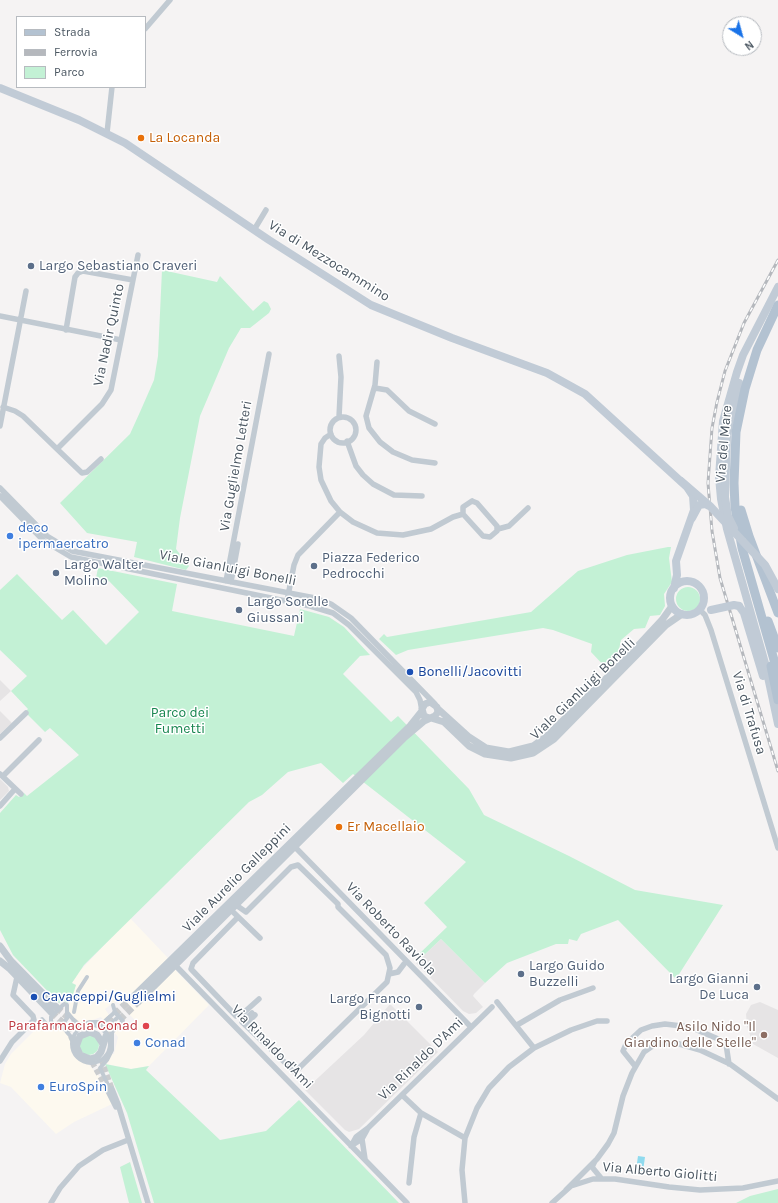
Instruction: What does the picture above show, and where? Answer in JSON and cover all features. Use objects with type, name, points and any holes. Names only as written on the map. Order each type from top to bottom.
[{"type":"main road","name":"Via di Mezzocammino","points":[[0,88],[126,142],[254,230],[371,305],[563,380],[588,396],[687,487],[694,499],[695,506],[692,518]]},
{"type":"main road","points":[[776,704],[726,529],[719,488],[720,450],[727,406],[740,361],[778,287]]},
{"type":"main road","name":"Via del Mare","points":[[778,305],[757,350],[747,381],[738,423],[734,474],[735,503],[739,531],[778,674]]},
{"type":"main road","points":[[742,540],[730,521],[726,505],[724,478],[727,435],[741,374],[759,323]]},
{"type":"main road","points":[[734,474],[745,525],[778,613]]},
{"type":"main road","name":"Via di Mezzocammino","points":[[681,482],[710,506]]},
{"type":"main road","name":"Via di Mezzocammino","points":[[674,588],[677,575],[675,564],[692,518],[699,505],[705,504],[710,506]]},
{"type":"main road","points":[[710,506],[769,571],[778,589]]},
{"type":"main road","points":[[701,609],[704,595],[698,585],[687,582],[679,584],[674,588],[671,596],[672,606],[682,614],[690,615],[701,609],[711,610],[734,605],[739,606],[744,612],[758,661],[776,704]]},
{"type":"main road","name":"Via del Mare","points":[[754,590],[778,648]]},
{"type":"main road","points":[[761,616],[778,724]]},
{"type":"street","points":[[146,28],[170,0]]},
{"type":"street","points":[[107,133],[112,88]]},
{"type":"street","points":[[254,230],[266,210]]},
{"type":"street","name":"Via Nadir Quinto","points":[[57,449],[108,397],[138,255]]},
{"type":"street","name":"Via Nadir Quinto","points":[[66,330],[75,278],[78,273],[83,271],[133,280]]},
{"type":"street","points":[[0,426],[26,291]]},
{"type":"street","points":[[0,316],[121,340]]},
{"type":"street","name":"Via Guglielmo Letteri","points":[[228,582],[269,354]]},
{"type":"street","points":[[339,356],[341,377],[339,418]]},
{"type":"street","points":[[377,362],[375,388],[366,418],[375,436],[391,451],[412,460],[435,463]]},
{"type":"street","points":[[375,388],[387,390],[409,411],[435,424]]},
{"type":"street","points":[[4,407],[25,417],[82,473],[87,472],[101,459]]},
{"type":"street","points":[[339,418],[349,419],[354,424],[354,434],[347,441],[336,440],[331,434],[331,424],[339,418]]},
{"type":"street","points":[[354,424],[366,418]]},
{"type":"street","points":[[331,434],[324,438],[321,444],[320,474],[326,492],[340,512],[350,520],[366,529],[392,535],[408,535],[425,531],[440,525],[453,517],[469,502],[476,502],[496,523],[498,529]]},
{"type":"street","points":[[347,441],[356,466],[373,484],[394,495],[422,496]]},
{"type":"street","name":"Viale Gianluigi Bonelli","points":[[0,488],[48,536],[72,551],[321,600],[342,610],[469,738],[489,749],[509,752],[533,746],[545,738],[662,620],[672,606]]},
{"type":"street","name":"Viale Gianluigi Bonelli","points":[[0,496],[44,541],[71,557],[324,609],[343,619],[416,692],[420,700],[422,711]]},
{"type":"street","points":[[463,507],[463,514],[486,538],[491,536],[498,529],[509,526],[528,508]]},
{"type":"street","points":[[287,601],[296,558],[311,540],[340,512]]},
{"type":"street","points":[[453,517],[463,514]]},
{"type":"street","points":[[228,582],[238,544]]},
{"type":"street","name":"Via di Trafusa","points":[[701,609],[705,614],[711,630],[778,848]]},
{"type":"street","name":"Viale Gianluigi Bonelli","points":[[430,718],[444,722],[469,746],[485,754],[511,758],[533,753],[554,739],[666,625],[682,614]]},
{"type":"street","points":[[358,780],[412,728],[437,714],[436,706],[430,702],[425,704],[412,728]]},
{"type":"street","points":[[422,711],[424,716],[430,718]]},
{"type":"street","points":[[0,738],[26,713]]},
{"type":"street","points":[[21,794],[1,775],[39,740]]},
{"type":"street","name":"Viale Aurelio Galleppini","points":[[358,780],[295,847],[234,908],[175,965],[137,999],[358,780]]},
{"type":"street","points":[[0,806],[16,789]]},
{"type":"street","name":"Via Roberto Raviola","points":[[295,847],[405,963],[471,1028]]},
{"type":"street","points":[[234,908],[246,912],[291,867],[298,865],[338,904],[338,907],[386,955],[390,966],[387,982],[295,1072],[245,1025],[253,1014]]},
{"type":"street","points":[[234,908],[238,917],[260,938]]},
{"type":"street","points":[[238,917],[191,965],[191,969],[236,1016],[240,1016],[259,999]]},
{"type":"street","points":[[0,946],[11,961],[53,1009],[0,961]]},
{"type":"street","points":[[390,966],[405,963]]},
{"type":"street","points":[[389,974],[398,972],[405,963]]},
{"type":"street","name":"Via Rinaldo d'Ami","points":[[175,965],[407,1203]]},
{"type":"street","points":[[0,1061],[12,1042],[34,1021],[33,1016],[13,994],[17,976]]},
{"type":"street","points":[[74,1012],[74,1005],[78,991],[87,977]]},
{"type":"street","points":[[516,1025],[560,1000],[593,988]]},
{"type":"street","points":[[497,1002],[534,1048]]},
{"type":"street","points":[[54,1026],[50,1021],[51,1017],[61,1004],[74,1005]]},
{"type":"street","points":[[62,1026],[67,1018],[67,1005]]},
{"type":"street","points":[[100,1068],[107,1060],[112,1050],[112,1032],[123,1021],[115,1012],[113,1005]]},
{"type":"street","name":"Via Rinaldo D'Ami","points":[[351,1146],[492,1007]]},
{"type":"street","points":[[67,1012],[109,1042],[109,1051],[102,1060],[82,1060],[75,1054],[72,1046],[73,1038]]},
{"type":"street","points":[[103,1044],[91,1030],[90,1022],[100,1023],[115,1012]]},
{"type":"street","points":[[73,1038],[119,1016]]},
{"type":"street","points":[[42,1019],[49,1027],[62,1026],[73,1038],[80,1055],[100,1068],[120,1114],[148,1203]]},
{"type":"street","points":[[465,1203],[462,1170],[465,1138],[477,1108],[489,1088],[509,1066],[534,1048],[571,1030],[597,1021],[607,1021]]},
{"type":"street","points":[[635,1066],[623,1051],[628,1042],[636,1033],[646,1027],[668,1024],[694,1028],[723,1041],[726,1044],[728,1064]]},
{"type":"street","points":[[91,1030],[100,1038],[103,1044],[101,1056],[91,1061]]},
{"type":"street","points":[[76,1047],[79,1037],[91,1030]]},
{"type":"street","points":[[587,1180],[595,1161],[613,1135],[623,1096],[635,1066],[648,1048],[657,1044],[666,1042],[692,1046],[728,1064],[778,1099]]},
{"type":"street","points":[[402,1095],[421,1114],[465,1138]]},
{"type":"street","points":[[409,1183],[414,1137],[421,1114]]},
{"type":"street","points":[[342,1136],[360,1137],[366,1161]]},
{"type":"street","points":[[51,1203],[60,1188],[79,1166],[103,1150],[128,1140]]},
{"type":"street","points":[[552,1203],[595,1161]]},
{"type":"street","points":[[592,1168],[601,1178]]},
{"type":"street","points":[[586,1169],[587,1180]]},
{"type":"street","name":"Via Alberto Giolitti","points":[[566,1190],[587,1180],[601,1178],[700,1190],[742,1188],[778,1181]]},
{"type":"shaded area","points":[[0,680],[11,691],[0,701]]},
{"type":"shaded area","points":[[0,711],[12,723],[0,734]]},
{"type":"shaded area","points":[[0,779],[8,787],[9,791],[0,800]]},
{"type":"shaded area","points":[[130,918],[167,957],[177,972],[209,1005],[149,1066],[131,1069],[107,1064],[111,1054],[114,1054],[118,1037],[114,1032],[121,1025],[127,1030],[136,1021],[129,1014],[132,1010],[125,1003],[122,1006],[116,1001],[105,1009],[109,1015],[104,1021],[101,1017],[81,1024],[68,1013],[69,1003],[76,985],[72,983],[79,972]]},
{"type":"shaded area","points":[[441,939],[485,983],[473,996],[483,1007],[476,1013],[469,1014],[463,1011],[416,963]]},
{"type":"shaded area","name":"Asilo Nido \"Il Giardino delle Stelle\"","points":[[760,1002],[778,1010],[778,1058],[753,1044],[747,1026],[746,1014],[751,1005]]},
{"type":"shaded area","points":[[390,1004],[438,1052],[359,1129],[349,1132],[345,1130],[305,1090],[364,1035]]},
{"type":"shaded area","points":[[42,1023],[49,1030],[52,1028],[62,1029],[69,1037],[69,1040],[72,1040],[75,1054],[87,1063],[99,1076],[112,1104],[74,1122],[56,1134],[11,1087],[0,1083],[5,1064],[11,1054]]},
{"type":"green space","points":[[162,270],[217,282],[220,276],[253,311],[264,301],[268,303],[271,309],[269,313],[250,328],[241,328],[229,348],[200,416],[180,518],[176,549],[189,566],[186,570],[134,557],[137,542],[87,533],[60,503],[130,434],[140,412],[154,380],[158,356]]},
{"type":"green space","points":[[671,547],[669,558],[672,582],[664,594],[665,606],[660,615],[650,616],[645,628],[634,629],[621,640],[617,659],[607,669],[591,652],[592,644],[553,630],[543,628],[408,650],[396,655],[379,639],[384,634],[387,637],[531,612],[578,571],[627,555]]},
{"type":"green space","name":"Parco dei Fumetti","points":[[98,568],[177,584],[172,611],[294,636],[300,609],[329,617],[344,627],[370,655],[360,656],[343,674],[391,722],[398,716],[469,789],[484,815],[635,890],[723,905],[676,979],[618,920],[581,934],[577,941],[569,939],[568,944],[556,944],[507,963],[485,983],[441,939],[421,958],[418,955],[447,927],[424,903],[466,862],[353,774],[343,783],[321,763],[288,772],[262,795],[249,802],[84,965],[72,983],[76,985],[71,1001],[67,1003],[63,1000],[59,1003],[13,955],[0,930],[0,813],[16,795],[19,797],[24,793],[27,796],[79,755],[50,728],[45,732],[25,712],[28,709],[11,691],[27,676],[0,650],[0,590],[17,574],[62,620],[73,610],[106,645],[139,612],[109,581],[104,586],[96,578]]},
{"type":"green space","points":[[688,587],[693,588],[699,594],[699,604],[693,610],[688,611],[683,610],[677,604],[676,599],[677,594],[683,588]]},
{"type":"green space","points":[[89,1035],[96,1038],[99,1045],[96,1052],[89,1055],[82,1052],[79,1045],[82,1038]]},
{"type":"green space","points":[[105,1064],[131,1069],[149,1066],[146,1070],[220,1140],[266,1131],[299,1100],[399,1203],[154,1203],[127,1113]]},
{"type":"green space","points":[[130,1162],[142,1203],[129,1203],[120,1167]]},
{"type":"green space","points":[[778,1189],[778,1203],[736,1203],[750,1196]]},
{"type":"water","points":[[638,1156],[645,1157],[643,1171],[636,1170]]},
{"type":"tunnel","points":[[99,1029],[134,996]]},
{"type":"tunnel","points":[[106,1036],[113,1026],[139,1001]]},
{"type":"tunnel","points":[[56,1007],[80,1027]]},
{"type":"tunnel","points":[[51,1012],[65,1025],[73,1039]]},
{"type":"tunnel","points":[[101,1059],[112,1089]]},
{"type":"tunnel","points":[[92,1062],[108,1091]]},
{"type":"railway","points":[[778,260],[744,323],[725,371],[712,428],[708,483],[712,531],[720,578],[778,771]]},
{"type":"place","name":"La Locanda","points":[[141,138]]},
{"type":"place","name":"Largo Sebastiano Craveri","points":[[31,266]]},
{"type":"place","name":"deco ipermaercatro","points":[[10,536]]},
{"type":"place","name":"Piazza Federico Pedrocchi","points":[[314,566]]},
{"type":"place","name":"Largo Walter Molino","points":[[56,573]]},
{"type":"place","name":"Largo Sorelle Giussani","points":[[239,610]]},
{"type":"place","name":"Bonelli/Jacovitti","points":[[410,672]]},
{"type":"place","name":"Er Macellaio","points":[[339,827]]},
{"type":"place","name":"Largo Guido Buzzelli","points":[[521,974]]},
{"type":"place","name":"Largo Gianni De Luca","points":[[757,987]]},
{"type":"place","name":"Cavaceppi/Guglielmi","points":[[34,997]]},
{"type":"place","name":"Largo Franco Bignotti","points":[[419,1007]]},
{"type":"place","name":"Parafarmacia Conad","points":[[146,1026]]},
{"type":"place","name":"Asilo Nido \"Il Giardino delle Stelle\"","points":[[764,1035]]},
{"type":"place","name":"Conad","points":[[137,1043]]},
{"type":"place","name":"EuroSpin","points":[[41,1087]]}]
